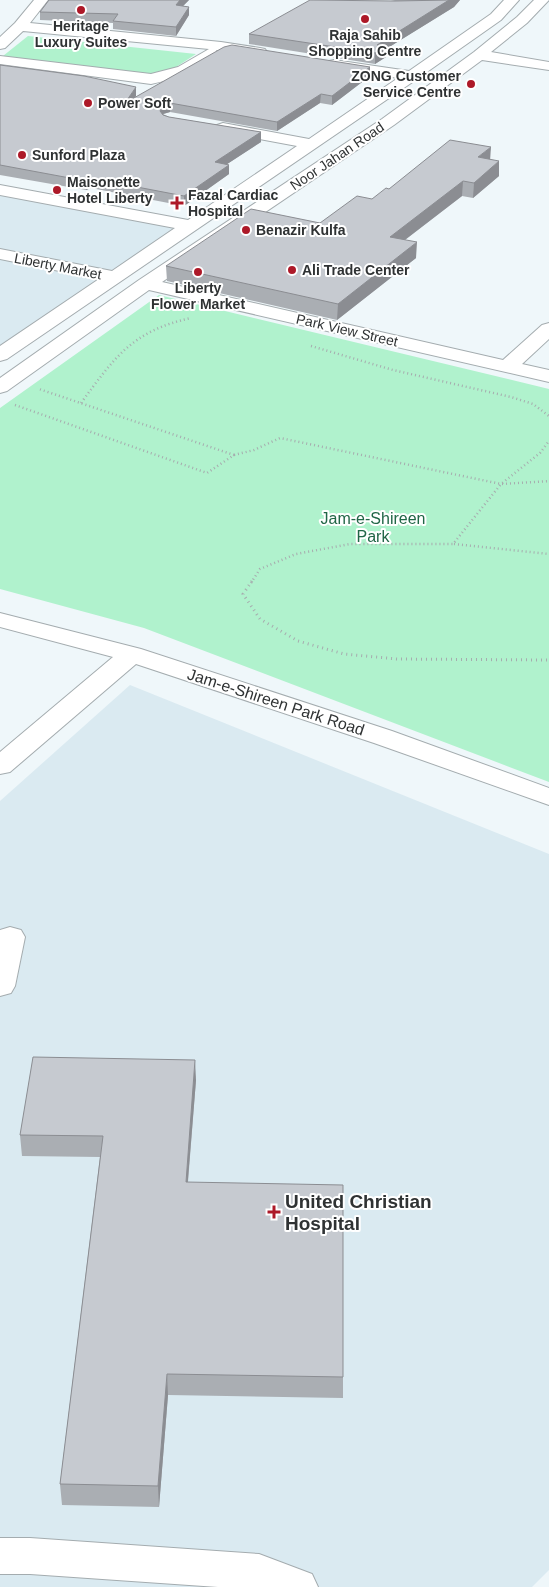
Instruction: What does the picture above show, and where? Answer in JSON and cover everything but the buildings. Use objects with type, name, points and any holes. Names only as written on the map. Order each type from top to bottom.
[{"type":"street","points":[[0,45],[20,26],[41,0]]},
{"type":"street","name":"Noor Jahan Road","points":[[0,355],[412,76],[496,17],[512,0]]},
{"type":"street","name":"Noor Jahan Road","points":[[5,383],[146,284],[388,122],[479,55],[522,20],[542,0]]},
{"type":"street","points":[[20,26],[221,46],[278,55]]},
{"type":"street","points":[[0,60],[151,79],[168,76],[188,69],[221,46]]},
{"type":"street","points":[[479,55],[549,66]]},
{"type":"street","points":[[316,61],[412,76]]},
{"type":"street","points":[[207,125],[311,144]]},
{"type":"street","points":[[0,190],[191,226]]},
{"type":"street","name":"Liberty Market","points":[[0,254],[116,277]]},
{"type":"street","name":"Park View Street","points":[[146,284],[549,376]]},
{"type":"street","points":[[508,366],[549,329]]},
{"type":"street","name":"Jam-e-Shireen Park Road","points":[[0,620],[132,654],[383,738],[549,797]]},
{"type":"street","points":[[0,766],[132,654]]},
{"type":"street","points":[[0,986],[10,937]]},
{"type":"street","points":[[0,1556],[30,1556],[259,1572],[297,1587]]},
{"type":"path","points":[[81,403],[122,351],[144,335],[166,324],[191,318],[200,319]]},
{"type":"path","points":[[311,346],[393,370],[511,397],[533,404],[549,416]]},
{"type":"path","points":[[5,383],[81,403],[234,455]]},
{"type":"path","points":[[8,403],[207,473],[234,455],[254,450],[280,438],[501,484],[549,480]]},
{"type":"path","points":[[454,544],[501,484],[540,453],[549,441]]},
{"type":"path","points":[[549,554],[454,544],[350,544],[296,554],[260,570],[243,594],[260,619],[298,641],[344,654],[397,659],[549,660]]},
{"type":"shaded area","points":[[0,191],[185,226],[0,352]]},
{"type":"shaded area","name":"United Christian Hospital","points":[[130,685],[549,854],[549,1570],[532,1587],[0,1587],[0,801]]},
{"type":"green space","points":[[28,36],[196,54],[167,73],[139,79],[3,56]]},
{"type":"green space","name":"Jam-e-Shireen Park","points":[[159,295],[549,389],[549,782],[144,628],[0,589],[0,408]]},
{"type":"place","name":"Heritage Luxury Suites","points":[[81,10]]},
{"type":"place","name":"Raja Sahib Shopping Centre","points":[[365,19]]},
{"type":"place","name":"ZONG Customer Service Centre","points":[[471,84]]},
{"type":"place","name":"Power Soft","points":[[88,103]]},
{"type":"place","name":"Sunford Plaza","points":[[22,155]]},
{"type":"place","name":"Maisonette Hotel Liberty","points":[[57,190]]},
{"type":"place","name":"Fazal Cardiac Hospital","points":[[177,203]]},
{"type":"place","name":"Benazir Kulfa","points":[[246,230]]},
{"type":"place","name":"Ali Trade Center","points":[[292,270]]},
{"type":"place","name":"Liberty Flower Market","points":[[198,272]]},
{"type":"place","name":"United Christian Hospital","points":[[274,1212]]}]
